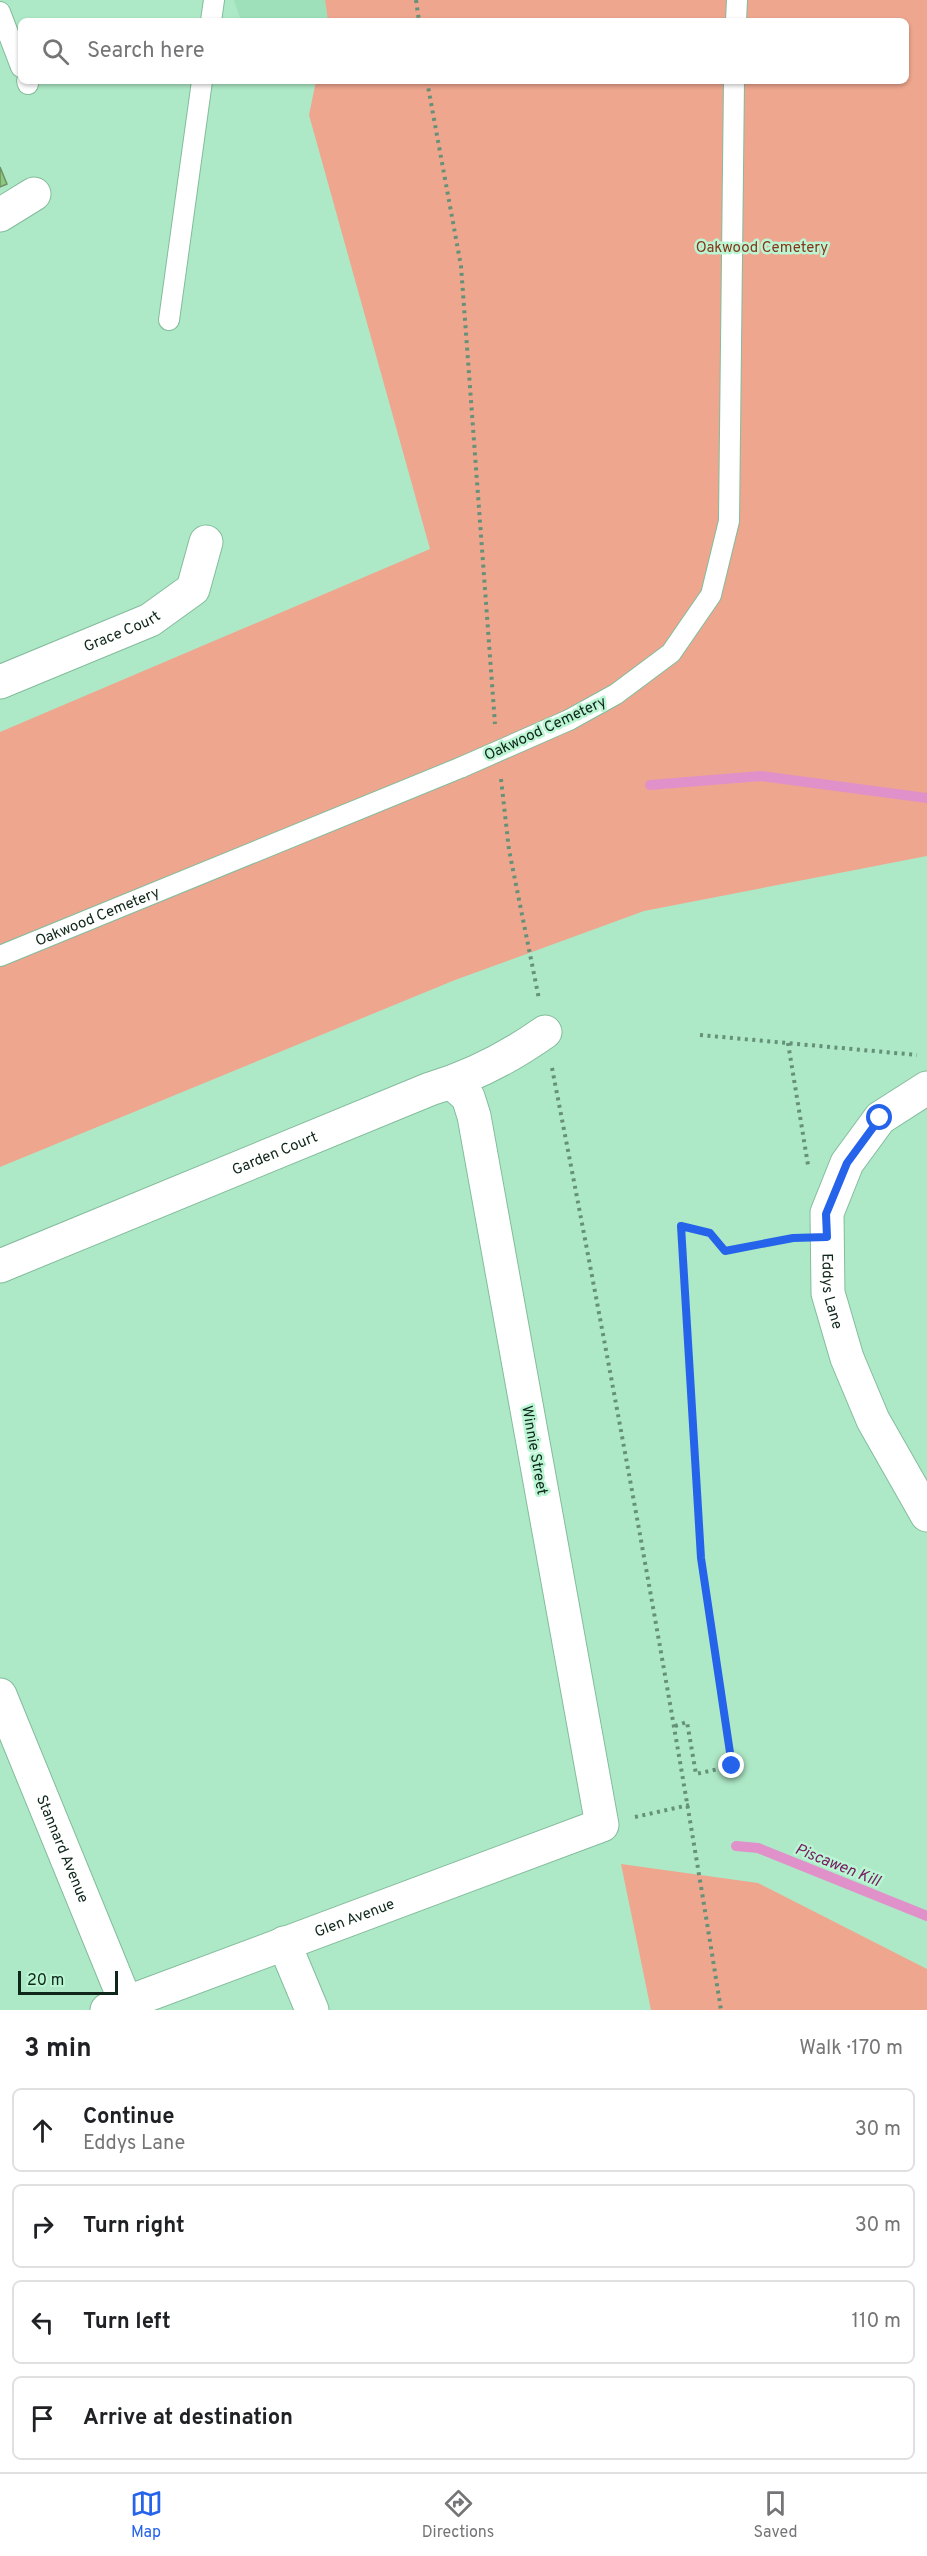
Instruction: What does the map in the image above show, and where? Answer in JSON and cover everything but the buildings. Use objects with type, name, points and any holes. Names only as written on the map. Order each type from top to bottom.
[{"type":"street","points":[[0,215],[34,194]]},
{"type":"street","name":"Grace Court","points":[[0,682],[150,620],[194,589],[206,542]]},
{"type":"street","name":"Garden Court","points":[[0,1266],[430,1089],[452,1083],[524,1047],[545,1032]]},
{"type":"street","name":"Winnie Street","points":[[452,1083],[468,1097],[474,1116],[603,1825]]},
{"type":"street","name":"Eddys Lane","points":[[927,1088],[880,1118],[847,1163],[826,1214],[828,1293],[847,1358],[873,1420],[927,1515]]},
{"type":"street","name":"Stannard Avenue","points":[[0,1695],[116,2006]]},
{"type":"street","name":"Glen Avenue","points":[[116,2006],[603,1825]]},
{"type":"street","points":[[284,1943],[312,2010]]},
{"type":"lane","points":[[211,18],[214,0]]},
{"type":"lane","points":[[736,18],[737,0]]},
{"type":"lane","points":[[0,12],[18,59]]},
{"type":"lane","points":[[169,320],[202,84]]},
{"type":"lane","name":"Oakwood Cemetery","points":[[0,956],[462,767],[569,720],[616,693],[671,653],[711,595],[729,521],[735,84]]},
{"type":"path","points":[[416,0],[419,18]]},
{"type":"path","points":[[699,1035],[927,1056]]},
{"type":"path","points":[[788,1043],[810,1175]]},
{"type":"path","points":[[675,1726],[687,1722],[696,1774],[732,1766],[701,1558],[681,1226],[710,1233],[725,1251],[793,1238],[827,1237]]},
{"type":"path","points":[[793,1238],[796,1227]]},
{"type":"path","points":[[603,1825],[688,1805]]},
{"type":"shaded area","points":[[234,0],[325,0],[328,18],[240,18]]},
{"type":"green space","points":[[325,0],[927,0],[927,856],[644,911],[455,980],[0,1167],[0,732],[430,549],[309,115],[315,84],[909,84],[909,18],[328,18]]},
{"type":"green space","points":[[621,1864],[758,1883],[927,1969],[927,2010],[651,2010]]},
{"type":"waterway","points":[[650,785],[761,776],[927,798]]},
{"type":"waterway","name":"Piscawen Kill","points":[[736,1846],[758,1848],[927,1916]]},
{"type":"route","points":[[732,1766],[701,1558],[681,1226],[710,1233],[725,1251],[793,1238],[827,1237],[826,1214],[847,1163],[880,1118]]}]
